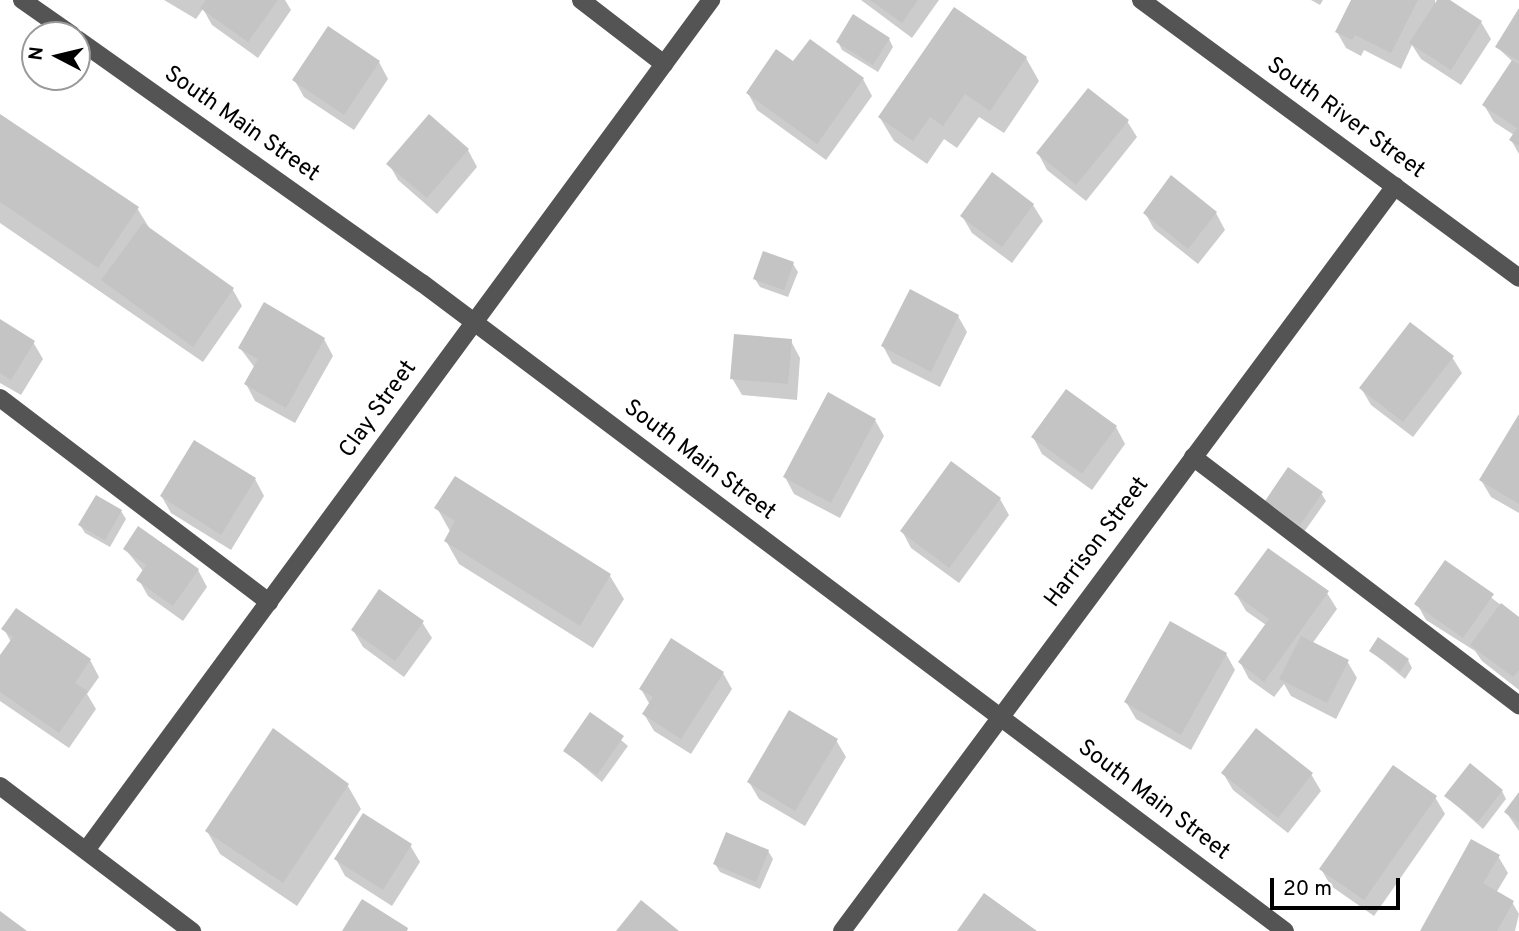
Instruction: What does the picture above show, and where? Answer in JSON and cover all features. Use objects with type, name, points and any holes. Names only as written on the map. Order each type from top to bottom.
[{"type":"street","points":[[22,0],[52,21]]},
{"type":"street","points":[[581,0],[664,64]]},
{"type":"street","name":"Clay Street","points":[[87,849],[711,0]]},
{"type":"street","name":"South River Street","points":[[1141,0],[1519,278]]},
{"type":"street","name":"South Main Street","points":[[91,48],[474,322],[1285,931]]},
{"type":"street","name":"Harrison Street","points":[[842,931],[1395,186]]},
{"type":"street","points":[[0,398],[268,602]]},
{"type":"street","points":[[1193,457],[1519,705]]},
{"type":"street","points":[[0,786],[87,849],[192,931]]},
{"type":"building","points":[[206,0],[278,0],[248,42],[200,8]]},
{"type":"building","points":[[870,0],[918,0],[902,23]]},
{"type":"building","points":[[1351,0],[1418,0],[1391,53],[1355,35],[1352,40],[1335,32]]},
{"type":"building","points":[[1437,0],[1450,0],[1482,21],[1451,70],[1409,43]]},
{"type":"building","points":[[954,7],[1027,57],[990,111],[965,94],[943,126],[930,117],[913,141],[878,117]]},
{"type":"building","points":[[1519,8],[1519,61],[1495,47]]},
{"type":"building","points":[[853,14],[890,38],[873,65],[836,42]]},
{"type":"building","points":[[328,26],[380,61],[344,115],[292,80]]},
{"type":"building","points":[[810,39],[864,78],[817,144],[746,93],[776,49],[793,61]]},
{"type":"building","points":[[1512,60],[1519,64],[1519,146],[1509,140],[1517,128],[1482,105]]},
{"type":"building","points":[[1088,88],[1129,120],[1076,185],[1036,153]]},
{"type":"building","points":[[0,114],[139,207],[98,268],[0,202]]},
{"type":"building","points":[[429,114],[469,149],[427,198],[386,164]]},
{"type":"building","points":[[992,172],[1034,204],[1002,247],[960,216]]},
{"type":"building","points":[[1171,175],[1217,212],[1188,249],[1143,213]]},
{"type":"building","points":[[143,223],[234,288],[193,347],[101,280]]},
{"type":"building","points":[[763,251],[794,262],[784,290],[753,279]]},
{"type":"building","points":[[910,289],[959,315],[931,372],[881,346]]},
{"type":"building","points":[[264,302],[325,338],[286,408],[244,384],[258,359],[238,348]]},
{"type":"building","points":[[0,319],[35,341],[11,380],[0,373]]},
{"type":"building","points":[[1410,322],[1454,356],[1403,422],[1359,388]]},
{"type":"building","points":[[734,334],[792,339],[788,384],[730,379]]},
{"type":"building","points":[[1066,389],[1117,426],[1082,474],[1031,437]]},
{"type":"building","points":[[828,392],[876,419],[831,503],[783,477]]},
{"type":"building","points":[[1519,414],[1519,504],[1479,480]]},
{"type":"building","points":[[194,440],[256,478],[221,535],[160,496]]},
{"type":"building","points":[[951,461],[1001,498],[949,568],[900,531]]},
{"type":"building","points":[[1288,467],[1323,492],[1300,525],[1265,501]]},
{"type":"building","points":[[455,476],[611,574],[580,626],[444,541],[455,521],[434,508]]},
{"type":"building","points":[[96,495],[122,510],[105,540],[78,525]]},
{"type":"building","points":[[138,526],[199,569],[173,606],[136,580],[146,565],[123,549]]},
{"type":"building","points":[[1268,548],[1329,591],[1264,682],[1238,662],[1269,619],[1234,594]]},
{"type":"building","points":[[1445,560],[1494,594],[1463,638],[1414,604]]},
{"type":"building","points":[[379,589],[424,621],[395,661],[351,630]]},
{"type":"building","points":[[1501,603],[1519,617],[1519,670],[1513,677],[1470,645]]},
{"type":"building","points":[[16,608],[91,659],[75,683],[88,691],[59,733],[0,692],[0,655],[13,637],[1,629]]},
{"type":"building","points":[[1170,621],[1227,653],[1181,735],[1124,702]]},
{"type":"building","points":[[1301,636],[1349,660],[1327,703],[1279,679]]},
{"type":"building","points":[[1378,637],[1409,659],[1400,672],[1369,651]]},
{"type":"building","points":[[671,638],[724,672],[681,739],[642,714],[653,697],[639,689]]},
{"type":"building","points":[[789,710],[838,739],[795,811],[747,782]]},
{"type":"building","points":[[590,712],[624,736],[597,775],[563,751]]},
{"type":"building","points":[[273,728],[349,784],[283,883],[205,831]]},
{"type":"building","points":[[1256,728],[1313,773],[1278,818],[1221,773]]},
{"type":"building","points":[[1470,763],[1503,790],[1478,822],[1444,796]]},
{"type":"building","points":[[1393,765],[1437,796],[1364,900],[1319,869]]},
{"type":"building","points":[[1519,792],[1519,823],[1504,812]]},
{"type":"building","points":[[363,813],[412,844],[383,890],[334,859]]},
{"type":"building","points":[[726,832],[769,850],[756,882],[713,864]]},
{"type":"building","points":[[1471,839],[1500,855],[1483,883],[1514,901],[1497,931],[1420,931]]},
{"type":"building","points":[[984,893],[1037,931],[957,931]]},
{"type":"building","points":[[362,899],[408,928],[407,931],[342,931]]},
{"type":"building","points":[[641,900],[679,931],[616,931]]},
{"type":"building","points":[[0,911],[27,931],[0,931]]}]
